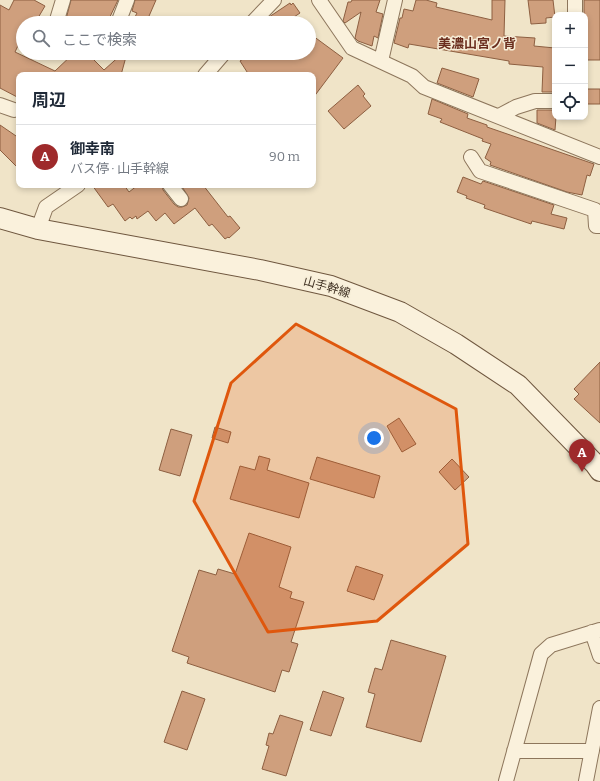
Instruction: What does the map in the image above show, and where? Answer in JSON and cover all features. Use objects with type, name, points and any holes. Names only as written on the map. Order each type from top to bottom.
[{"type":"main road","name":"山手幹線","points":[[0,218],[38,229],[260,270],[331,286],[400,312],[456,344],[518,385],[595,464],[600,471]]},
{"type":"street","points":[[58,16],[63,0]]},
{"type":"street","points":[[121,16],[127,0]]},
{"type":"street","points":[[259,16],[274,0]]},
{"type":"street","points":[[319,0],[352,48],[412,76],[424,88],[499,116],[600,157]]},
{"type":"street","points":[[381,61],[395,0]]},
{"type":"street","points":[[575,0],[575,12]]},
{"type":"street","points":[[208,72],[218,60]]},
{"type":"street","points":[[499,116],[516,107],[535,101],[552,101]]},
{"type":"street","points":[[0,105],[14,110]]},
{"type":"street","points":[[471,157],[480,171],[595,210],[596,226],[600,226]]},
{"type":"street","points":[[38,229],[46,207],[74,188]]},
{"type":"street","points":[[172,188],[181,199]]},
{"type":"street","points":[[506,781],[541,654],[551,645],[596,631],[600,656]]},
{"type":"street","points":[[586,781],[600,708]]},
{"type":"street","points":[[514,751],[592,751]]},
{"type":"highlighted area","points":[[296,324],[456,409],[468,544],[377,621],[268,632],[194,501],[231,383]]},
{"type":"building","points":[[14,0],[34,0],[45,6],[39,16],[16,16],[16,60],[32,60],[55,71],[67,60],[94,60],[104,70],[115,60],[125,60],[122,72],[16,72],[16,96],[0,88],[0,5],[9,10]]},
{"type":"building","points":[[71,0],[118,0],[110,16],[67,16]]},
{"type":"building","points":[[135,0],[156,0],[149,16],[136,16],[137,13],[132,11]]},
{"type":"building","points":[[352,0],[380,0],[376,12],[383,14],[378,38],[374,36],[372,46],[358,41],[355,38],[361,12],[345,23],[343,21],[348,2],[351,2]]},
{"type":"building","points":[[416,0],[426,0],[437,3],[436,7],[492,20],[492,0],[505,0],[504,36],[535,38],[534,46],[552,48],[552,92],[542,92],[543,67],[509,64],[509,61],[409,44],[408,48],[394,43],[400,18],[402,18],[404,9],[413,11]]},
{"type":"building","points":[[528,0],[553,0],[554,12],[552,12],[552,17],[546,18],[546,23],[531,24]]},
{"type":"building","points":[[584,0],[600,0],[600,60],[588,60],[588,12],[584,12]]},
{"type":"building","points":[[290,3],[291,5],[293,3],[300,13],[296,16],[270,16]]},
{"type":"building","points":[[316,38],[343,58],[316,94],[316,72],[247,72],[240,61],[316,60]]},
{"type":"building","points":[[442,68],[479,79],[473,97],[437,83]]},
{"type":"building","points":[[358,85],[365,94],[363,96],[371,106],[344,129],[328,111]]},
{"type":"building","points":[[588,89],[600,89],[600,104],[588,104]]},
{"type":"building","points":[[432,99],[468,114],[467,118],[487,125],[487,127],[594,164],[590,176],[587,175],[582,195],[567,192],[490,165],[491,162],[485,158],[491,144],[482,141],[483,139],[440,122],[442,119],[428,114]]},
{"type":"building","points":[[537,110],[552,110],[552,120],[556,120],[555,130],[537,123]]},
{"type":"building","points":[[0,125],[16,136],[16,166],[0,150]]},
{"type":"building","points":[[463,177],[481,184],[483,181],[554,205],[551,214],[567,218],[564,229],[532,221],[531,224],[484,208],[485,205],[466,198],[467,196],[457,192]]},
{"type":"building","points":[[94,188],[126,188],[129,192],[134,188],[163,188],[174,204],[178,207],[182,207],[187,205],[189,198],[183,188],[205,188],[228,217],[230,216],[240,228],[229,238],[228,237],[225,239],[212,224],[209,226],[195,208],[174,224],[165,213],[156,221],[148,211],[137,219],[136,216],[132,219],[130,217],[125,221],[113,204],[108,207]]},
{"type":"building","points":[[600,362],[600,423],[574,399],[579,394],[574,389]]},
{"type":"building","points":[[399,418],[416,444],[402,452],[387,426]]},
{"type":"building","points":[[215,427],[231,432],[228,443],[212,438]]},
{"type":"building","points":[[171,429],[192,435],[180,476],[159,470]]},
{"type":"building","points":[[259,456],[270,459],[267,470],[309,483],[299,518],[230,499],[240,466],[255,470]]},
{"type":"building","points":[[317,457],[380,476],[374,498],[310,479]]},
{"type":"building","points":[[452,459],[469,477],[455,490],[439,472]]},
{"type":"building","points":[[249,533],[291,547],[279,587],[292,592],[290,598],[304,602],[291,642],[298,644],[289,672],[282,670],[275,692],[187,663],[189,657],[172,651],[199,570],[216,575],[218,569],[235,574]]},
{"type":"building","points":[[356,566],[383,575],[374,600],[347,591]]},
{"type":"building","points":[[391,640],[446,656],[421,742],[366,727],[375,694],[368,692],[375,668],[382,670]]},
{"type":"building","points":[[182,691],[205,699],[187,750],[164,742]]},
{"type":"building","points":[[323,691],[344,698],[331,736],[310,730]]},
{"type":"building","points":[[280,715],[303,722],[286,776],[262,769],[269,746],[266,745],[269,733],[273,734]]},
{"type":"place","name":"御幸南","points":[[582,472]]},
{"type":"district","name":"美濃山宮ノ背","points":[[477,43]]}]
